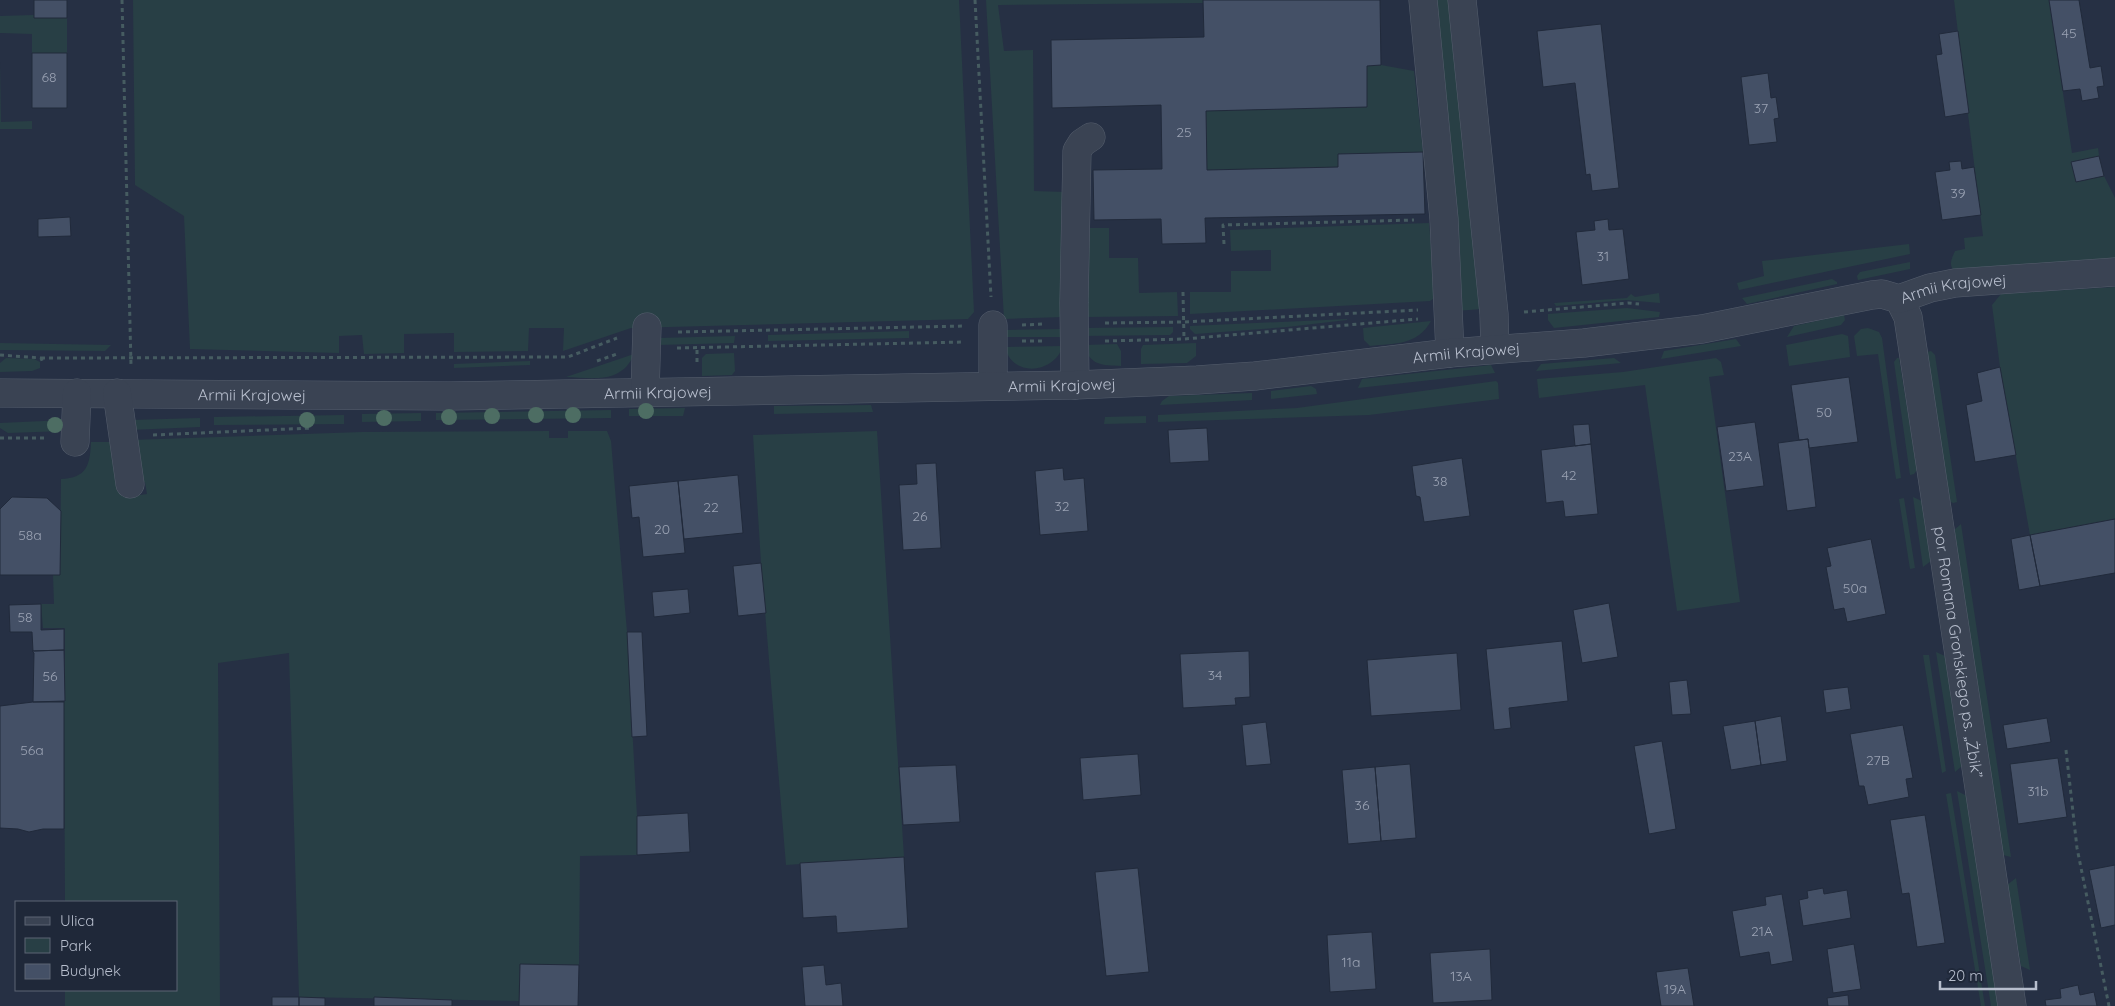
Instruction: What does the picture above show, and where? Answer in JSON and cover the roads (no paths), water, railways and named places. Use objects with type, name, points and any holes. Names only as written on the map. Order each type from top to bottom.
[{"type":"street","points":[[1423,0],[1444,218],[1450,353]]},
{"type":"street","points":[[1462,0],[1494,314],[1495,349]]},
{"type":"street","points":[[1075,385],[1077,152],[1082,143],[1090,137]]},
{"type":"street","name":"Armii Krajowej","points":[[0,394],[117,393],[449,396],[1075,385],[1255,376],[1450,353],[1584,343],[1702,329],[1872,295],[1882,294],[1899,299],[1930,288],[1955,283],[2115,272]]},
{"type":"street","name":"por. Romana Grońskiego ps. „Żbik”","points":[[1899,299],[1908,317],[2012,1006]]},
{"type":"street","points":[[993,333],[993,386]]},
{"type":"street","points":[[645,393],[647,336]]},
{"type":"street","points":[[75,442],[77,393]]},
{"type":"street","points":[[117,393],[130,484]]}]
